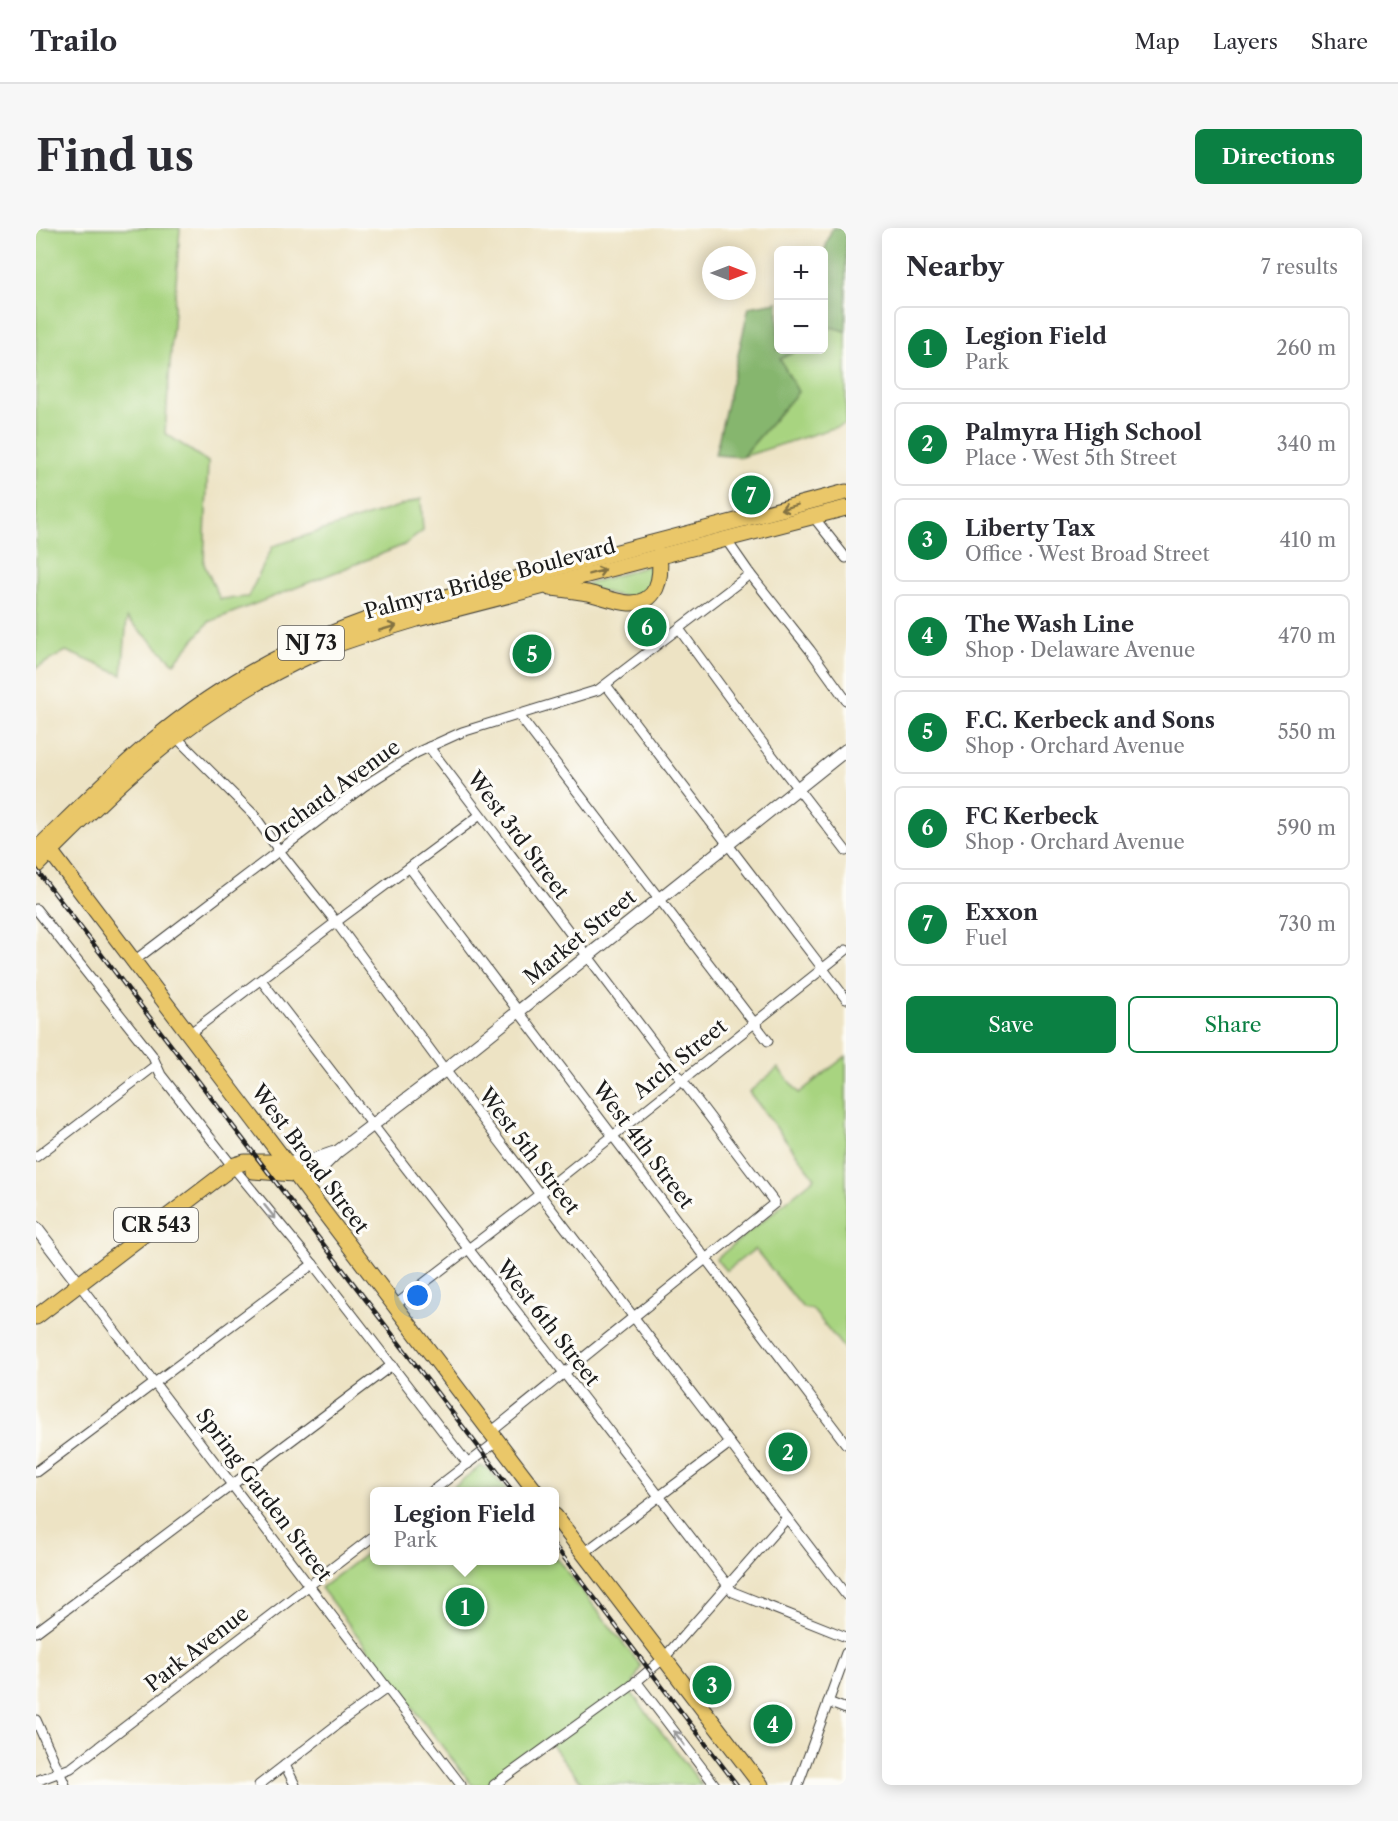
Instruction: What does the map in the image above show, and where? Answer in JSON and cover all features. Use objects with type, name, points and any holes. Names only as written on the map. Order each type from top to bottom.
[{"type":"main road","name":"Palmyra Bridge Boulevard","points":[[36,866],[43,851],[121,768],[166,729],[234,683],[312,642],[369,619],[404,608],[846,492]]},
{"type":"main road","name":"Palmyra Bridge Boulevard","points":[[43,851],[176,737],[248,688],[333,646],[417,619],[846,508]]},
{"type":"main road","points":[[541,587],[587,593],[623,602],[639,602],[649,597],[658,584],[661,573],[659,555]]},
{"type":"main road","name":"West Broad Street","points":[[43,851],[134,961],[533,1487]]},
{"type":"main road","name":"CR 543","points":[[36,1317],[233,1167],[245,1162],[290,1168]]},
{"type":"main road","points":[[559,1521],[760,1785]]},
{"type":"street","points":[[812,515],[846,558]]},
{"type":"street","points":[[725,538],[846,700]]},
{"type":"street","name":"Orchard Avenue","points":[[134,961],[364,786],[401,762],[462,732],[589,694],[606,685],[750,574]]},
{"type":"street","points":[[679,629],[846,851]]},
{"type":"street","points":[[606,685],[846,999]]},
{"type":"street","points":[[518,714],[768,1041]]},
{"type":"street","name":"West 5th Street","points":[[176,737],[254,815],[445,1070],[846,1595]]},
{"type":"street","name":"West 3rd Street","points":[[429,747],[775,1203],[706,1259]]},
{"type":"street","name":"Market Street","points":[[290,1168],[337,1152],[445,1070],[846,750]]},
{"type":"street","points":[[189,1034],[480,815]]},
{"type":"street","name":"West 4th Street","points":[[410,868],[846,1444]]},
{"type":"street","points":[[36,909],[145,1046],[161,1075],[313,1264],[468,1464]]},
{"type":"street","name":"Arch Street","points":[[394,1306],[540,1194],[846,950]]},
{"type":"street","name":"West 6th Street","points":[[261,980],[733,1592],[846,1637]]},
{"type":"street","points":[[36,1157],[156,1065]]},
{"type":"street","name":"Spring Garden Street","points":[[36,1228],[461,1785]]},
{"type":"street","points":[[436,1487],[468,1464],[564,1373],[706,1259]]},
{"type":"street","points":[[36,1472],[313,1264]]},
{"type":"street","points":[[36,1632],[392,1365]]},
{"type":"street","points":[[584,1553],[730,1443]]},
{"type":"street","points":[[494,1785],[664,1658],[787,1518]]},
{"type":"street","name":"Park Avenue","points":[[36,1781],[71,1768],[370,1539]]},
{"type":"street","points":[[798,1785],[846,1653]]},
{"type":"street","points":[[636,1681],[715,1785]]},
{"type":"street","points":[[259,1785],[387,1688]]},
{"type":"street","points":[[828,1702],[846,1709]]},
{"type":"street","points":[[36,1720],[65,1785]]},
{"type":"street","points":[[285,1765],[295,1785]]},
{"type":"green space","points":[[36,228],[180,228],[165,433],[208,462],[204,564],[220,599],[248,597],[273,546],[421,499],[423,531],[404,545],[209,622],[174,663],[127,618],[122,675],[66,651],[36,668]]},
{"type":"green space","points":[[832,228],[846,228],[846,331],[831,327],[828,330],[828,246],[826,246]]},
{"type":"green space","points":[[774,303],[774,354],[789,354],[780,359],[798,392],[742,457],[715,455],[749,307]]},
{"type":"green space","points":[[831,327],[846,331],[846,424],[742,457],[798,392],[780,359],[789,354],[828,354],[828,330]]},
{"type":"green space","points":[[655,564],[652,580],[647,590],[639,595],[619,596],[583,585]]},
{"type":"green space","points":[[846,1056],[846,1351],[812,1309],[803,1308],[755,1249],[726,1271],[716,1259],[815,1178],[749,1092],[778,1068],[799,1093]]},
{"type":"green space","points":[[481,1466],[489,1470],[504,1487],[453,1487]]},
{"type":"green space","points":[[370,1551],[370,1565],[559,1565],[559,1561],[641,1666],[630,1691],[702,1785],[584,1785],[547,1740],[486,1785],[472,1785],[321,1588]]},
{"type":"railway","points":[[36,869],[509,1487]]},
{"type":"railway","points":[[559,1551],[737,1785]]},
{"type":"place","name":"Exxon","points":[[751,495]]},
{"type":"place","name":"FC Kerbeck","points":[[647,627]]},
{"type":"place","name":"F.C. Kerbeck and Sons","points":[[532,654]]},
{"type":"place","name":"Palmyra High School","points":[[788,1452]]},
{"type":"place","name":"Legion Field","points":[[465,1607]]},
{"type":"place","name":"Liberty Tax","points":[[712,1685]]},
{"type":"place","name":"The Wash Line","points":[[773,1724]]}]
